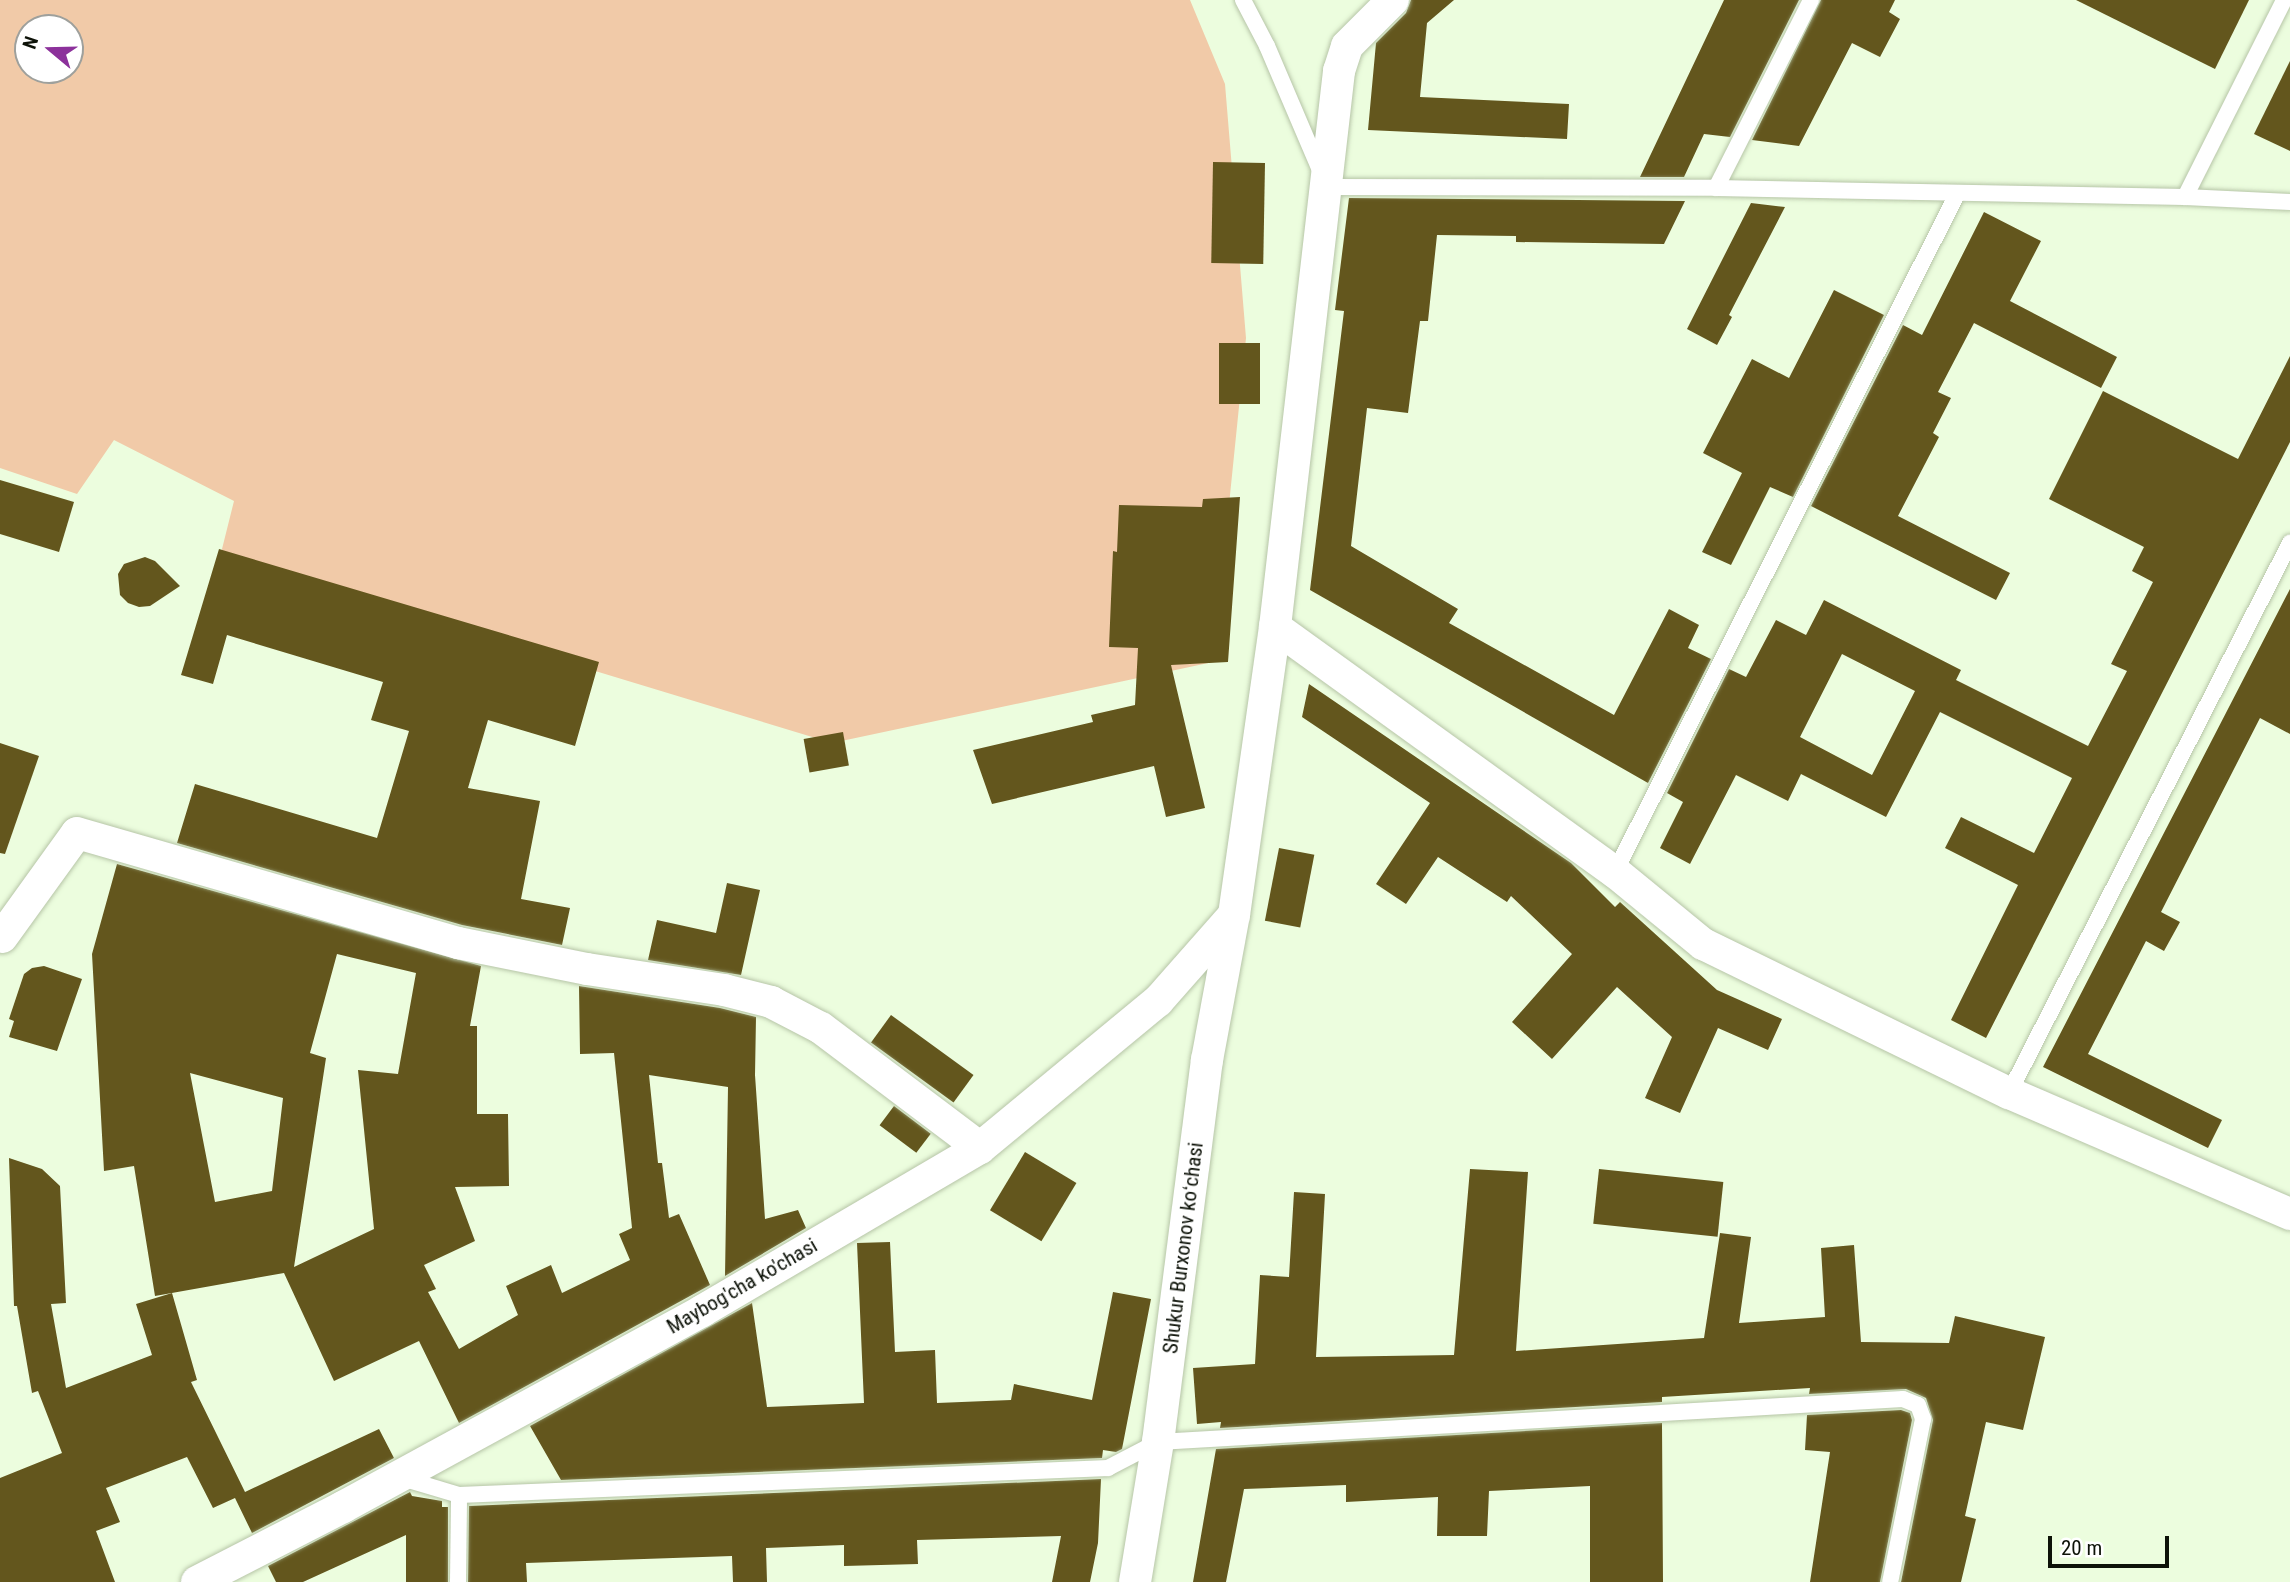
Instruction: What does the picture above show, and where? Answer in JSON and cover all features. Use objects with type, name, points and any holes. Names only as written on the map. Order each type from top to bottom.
[{"type":"street","name":"Shukur Burxonov koʻchasi","points":[[1135,1582],[1158,1442],[1207,1060],[1234,915],[1275,627],[1339,71],[1347,46],[1393,0]]},
{"type":"street","points":[[1275,627],[1615,872],[1703,944],[2009,1093],[2290,1214]]},
{"type":"street","points":[[1,939],[77,833],[458,943],[587,969],[724,990],[771,1002],[821,1028],[980,1148]]},
{"type":"street","name":"Maybog'cha ko'chasi","points":[[197,1582],[702,1311],[980,1148],[1158,1001],[1234,915]]},
{"type":"lane","points":[[1243,0],[1268,46],[1327,187],[1716,188],[2185,197],[2290,202]]},
{"type":"lane","points":[[1716,188],[1811,0]]},
{"type":"lane","points":[[2185,197],[2284,0]]},
{"type":"lane","points":[[1615,872],[1957,194]]},
{"type":"lane","points":[[2009,1093],[2290,543]]},
{"type":"lane","points":[[398,1476],[459,1495],[1108,1468],[1158,1442],[1903,1399],[1918,1405],[1923,1419],[1890,1582]]},
{"type":"lane","points":[[458,1582],[459,1495]]},
{"type":"shaded area","points":[[0,0],[1190,0],[1225,84],[1246,338],[1213,662],[832,743],[220,557],[234,501],[114,440],[77,494],[0,468]]},
{"type":"building","points":[[1411,0],[1454,0],[1427,23],[1420,97],[1569,104],[1567,139],[1368,130],[1376,43],[1406,13]]},
{"type":"building","points":[[1724,0],[1799,0],[1730,137],[1704,134],[1684,177],[1640,177]]},
{"type":"building","points":[[1821,0],[1895,0],[1889,12],[1900,19],[1880,57],[1852,43],[1799,146],[1752,140]]},
{"type":"building","points":[[2076,0],[2249,0],[2215,69]]},
{"type":"building","points":[[2290,61],[2290,151],[2254,134]]},
{"type":"building","points":[[1213,162],[1265,163],[1263,264],[1211,263]]},
{"type":"building","points":[[1349,198],[1685,201],[1664,244],[1516,242],[1516,236],[1437,235],[1428,321],[1420,321],[1408,413],[1367,408],[1351,546],[1458,609],[1449,623],[1614,715],[1669,609],[1699,625],[1688,648],[1711,659],[1648,783],[1310,590],[1344,311],[1335,310]]},
{"type":"building","points":[[1751,203],[1785,207],[1729,315],[1732,317],[1717,345],[1687,329]]},
{"type":"building","points":[[1984,212],[2041,241],[2010,301],[2117,357],[2101,388],[1974,323],[1938,392],[1951,398],[1933,433],[1939,437],[1898,516],[2010,573],[1996,600],[1811,506],[1903,325],[1922,335]]},
{"type":"building","points":[[1834,290],[1884,315],[1793,497],[1770,487],[1731,565],[1702,552],[1742,473],[1703,453],[1752,359],[1789,378]]},
{"type":"building","points":[[1219,343],[1260,343],[1260,404],[1219,404]]},
{"type":"building","points":[[2290,356],[2290,442],[1986,1038],[1951,1020],[2018,885],[1945,848],[1961,817],[2034,853],[2072,778],[1940,712],[1886,817],[1801,774],[1788,801],[1736,775],[1690,864],[1660,848],[1683,802],[1667,793],[1729,669],[1746,677],[1776,620],[1806,635],[1824,600],[1961,670],[1956,680],[2088,746],[2127,671],[2111,664],[2153,582],[2132,571],[2144,547],[2049,499],[2103,391],[2238,459]],"holes":[[[1842,654],[1915,691],[1872,775],[1800,737]]]},
{"type":"building","points":[[0,480],[74,502],[59,552],[0,534]]},
{"type":"building","points":[[1240,497],[1228,662],[1171,665],[1205,808],[1166,817],[1154,766],[992,804],[973,750],[1093,722],[1091,715],[1135,705],[1138,648],[1109,647],[1113,551],[1117,552],[1119,505],[1202,507],[1203,499]]},
{"type":"building","points":[[219,549],[599,662],[575,746],[488,720],[468,788],[540,801],[521,899],[570,908],[562,945],[462,925],[177,843],[195,784],[377,838],[409,731],[371,720],[383,682],[227,635],[213,684],[181,675]]},
{"type":"building","points":[[145,557],[155,561],[180,586],[150,606],[139,607],[128,603],[120,595],[118,574],[124,564]]},
{"type":"building","points":[[2290,589],[2290,734],[2260,718],[2161,912],[2180,922],[2164,951],[2146,941],[2088,1054],[2222,1120],[2208,1148],[2043,1067]]},
{"type":"building","points":[[1309,684],[1571,863],[1615,907],[1620,902],[1717,990],[1782,1019],[1768,1050],[1718,1028],[1680,1113],[1645,1098],[1672,1037],[1617,987],[1552,1059],[1512,1022],[1572,954],[1511,896],[1507,902],[1438,857],[1406,904],[1376,884],[1430,803],[1302,717]]},
{"type":"building","points":[[843,732],[849,765],[810,772],[804,739]]},
{"type":"building","points":[[0,743],[39,756],[5,854],[0,853]]},
{"type":"building","points":[[1279,848],[1314,855],[1300,928],[1265,921]]},
{"type":"building","points":[[117,864],[481,966],[470,1026],[477,1026],[477,1114],[508,1114],[509,1186],[455,1187],[475,1241],[424,1265],[436,1289],[428,1292],[459,1349],[518,1315],[506,1286],[551,1265],[562,1293],[630,1260],[619,1234],[632,1228],[614,1053],[580,1054],[579,986],[720,1008],[756,1017],[755,1075],[765,1219],[798,1210],[806,1228],[725,1276],[728,1087],[649,1075],[658,1163],[662,1163],[669,1218],[679,1214],[710,1285],[459,1423],[419,1341],[334,1381],[284,1273],[155,1296],[134,1166],[104,1171],[92,954]],"holes":[[[337,954],[416,973],[398,1074],[358,1070],[374,1229],[294,1267],[326,1058],[310,1053]],[[190,1073],[283,1098],[272,1191],[215,1202]]]},
{"type":"building","points":[[727,883],[760,890],[741,975],[648,960],[657,920],[716,933]]},
{"type":"building","points":[[44,966],[82,979],[57,1051],[9,1037],[14,1021],[9,1019],[24,974],[32,968]]},
{"type":"building","points":[[891,1015],[974,1075],[954,1102],[871,1043]]},
{"type":"building","points":[[894,1106],[931,1134],[916,1153],[880,1125]]},
{"type":"building","points":[[1025,1152],[1076,1183],[1041,1241],[990,1210]]},
{"type":"building","points":[[9,1158],[42,1169],[60,1186],[66,1303],[51,1304],[66,1388],[152,1355],[136,1304],[172,1293],[197,1380],[191,1382],[245,1492],[379,1429],[394,1458],[252,1533],[235,1498],[213,1508],[187,1457],[106,1488],[120,1522],[96,1531],[115,1582],[0,1582],[0,1478],[62,1453],[38,1391],[32,1393],[17,1306],[14,1306]]},
{"type":"building","points":[[1470,1169],[1528,1172],[1516,1351],[1704,1338],[1720,1233],[1751,1237],[1739,1323],[1825,1317],[1821,1248],[1854,1245],[1861,1342],[1949,1343],[1955,1316],[2045,1337],[2023,1430],[1986,1422],[1965,1516],[1976,1519],[1961,1582],[1901,1582],[1933,1420],[1926,1398],[1906,1389],[1809,1394],[1810,1388],[1662,1397],[1662,1402],[1220,1428],[1221,1422],[1197,1424],[1193,1368],[1255,1364],[1260,1275],[1289,1277],[1294,1192],[1325,1194],[1316,1357],[1454,1355]]},
{"type":"building","points":[[1599,1169],[1723,1182],[1718,1237],[1593,1224]]},
{"type":"building","points":[[890,1242],[895,1352],[935,1350],[937,1403],[1011,1400],[1014,1384],[1092,1400],[1113,1292],[1151,1299],[1122,1449],[1116,1452],[1103,1450],[1102,1458],[561,1480],[530,1426],[752,1303],[767,1407],[864,1403],[857,1243]]},
{"type":"building","points":[[1901,1410],[1910,1413],[1912,1420],[1880,1582],[1810,1582],[1830,1452],[1805,1450],[1807,1415]]},
{"type":"building","points":[[1662,1423],[1663,1582],[1590,1582],[1590,1486],[1489,1491],[1487,1536],[1437,1536],[1438,1497],[1346,1502],[1346,1485],[1244,1489],[1226,1582],[1193,1582],[1216,1449]]},
{"type":"building","points":[[1101,1479],[1098,1543],[1090,1582],[1052,1582],[1061,1536],[917,1540],[918,1564],[844,1566],[844,1545],[766,1548],[767,1582],[733,1582],[732,1556],[526,1563],[527,1582],[468,1582],[469,1506]]},
{"type":"building","points":[[410,1492],[412,1496],[442,1501],[442,1507],[448,1507],[448,1582],[406,1582],[406,1535],[303,1582],[276,1582],[268,1566]]}]
